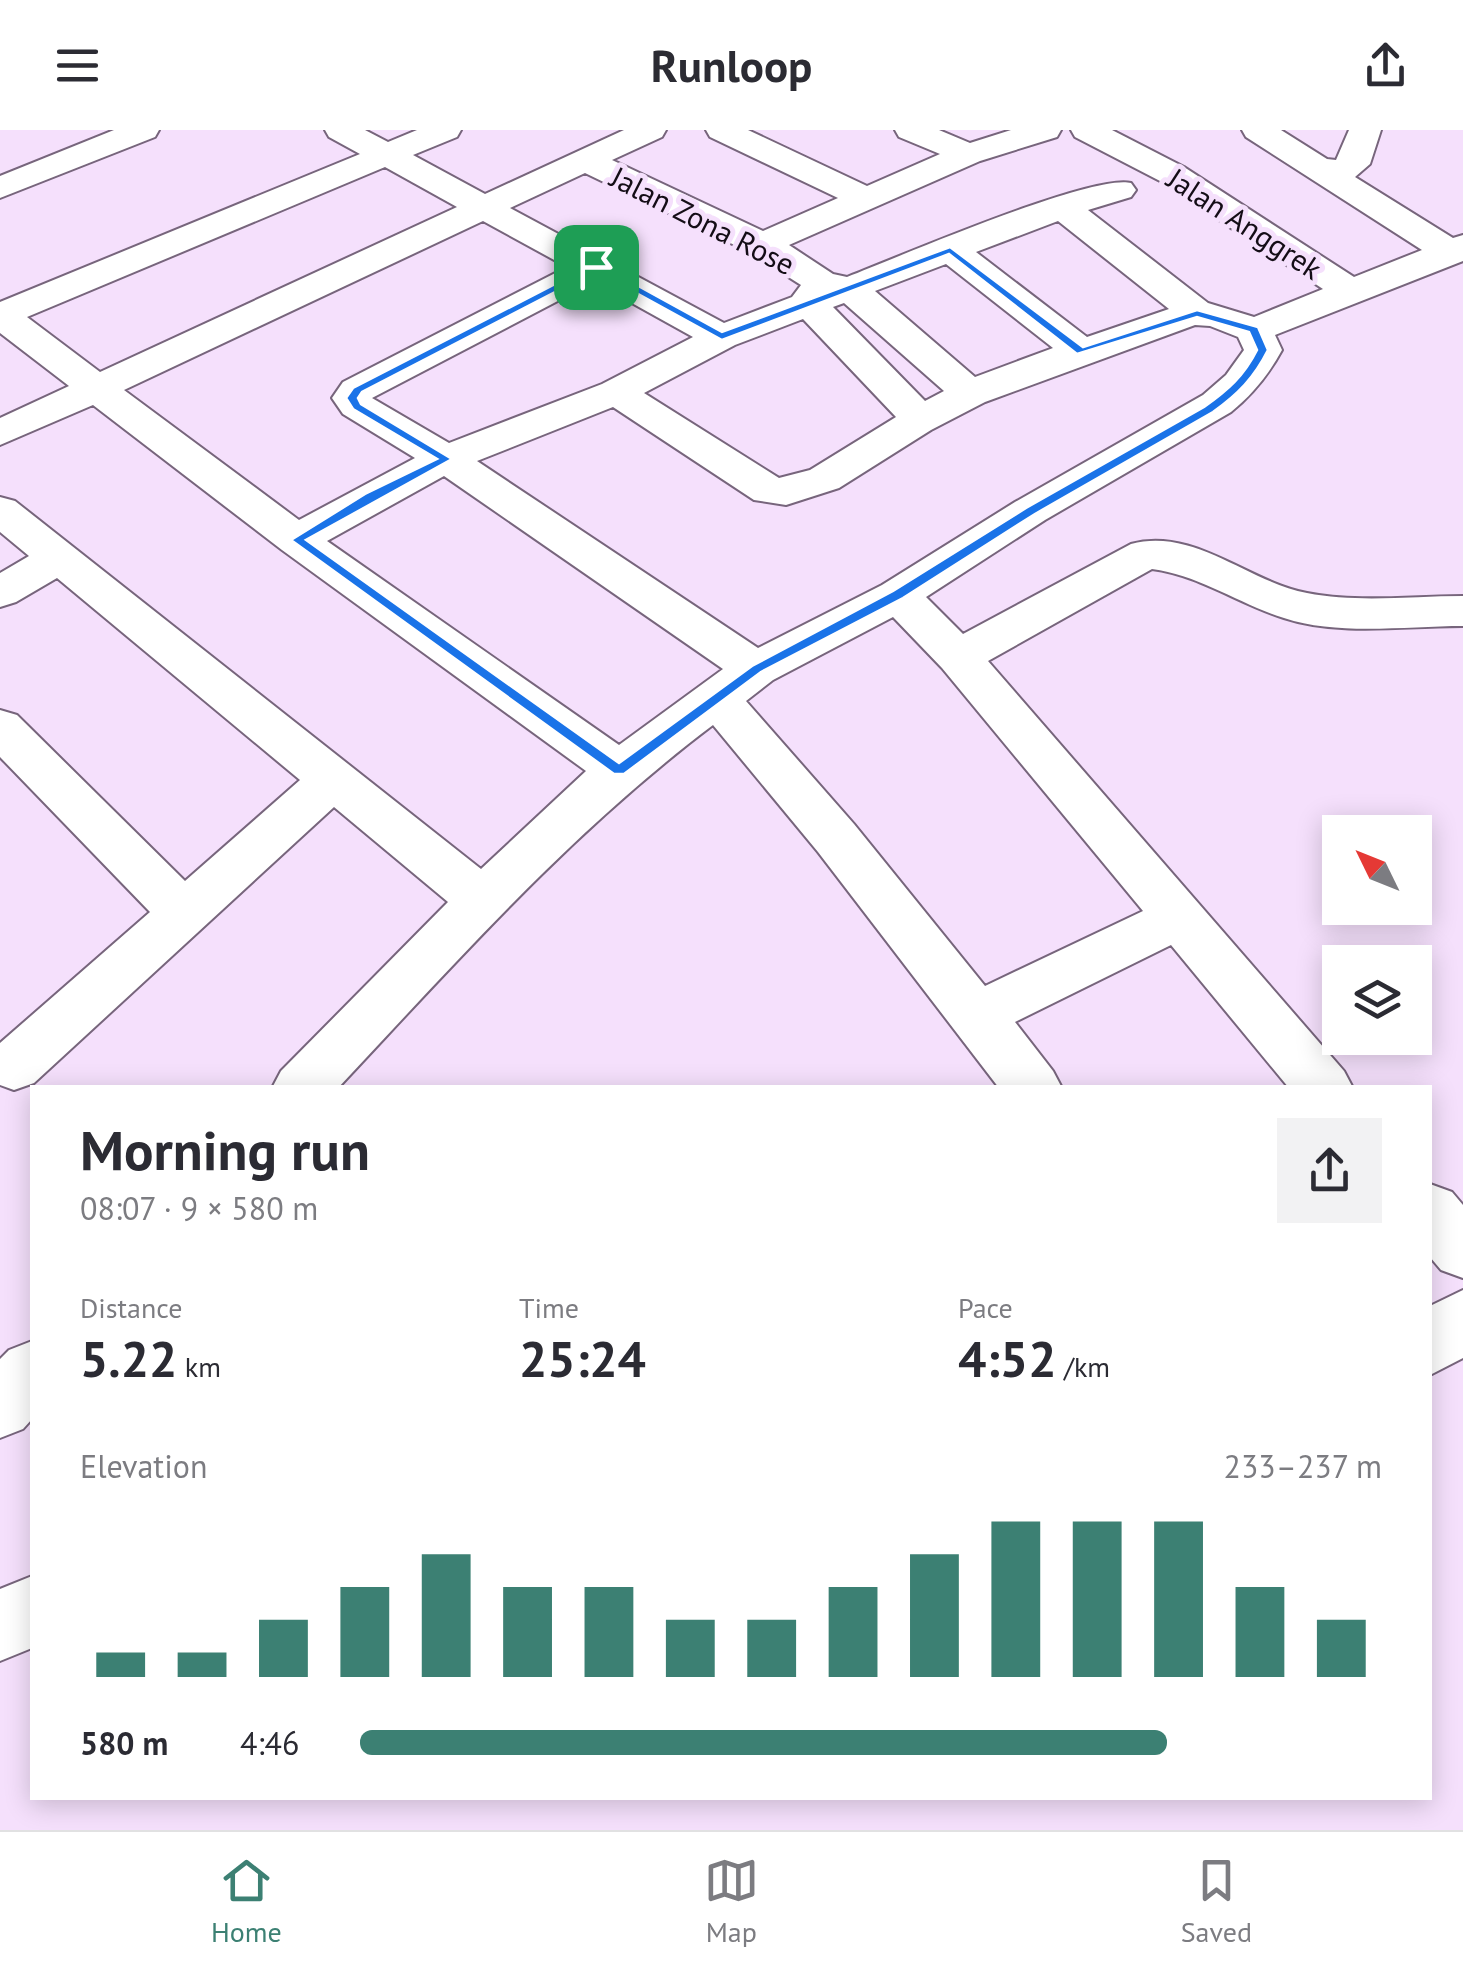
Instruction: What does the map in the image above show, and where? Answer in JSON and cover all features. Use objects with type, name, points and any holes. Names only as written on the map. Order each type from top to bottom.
[{"type":"street","points":[[0,188],[143,130]]},
{"type":"street","points":[[341,130],[722,336]]},
{"type":"street","points":[[0,315],[445,130]]},
{"type":"street","points":[[0,433],[650,130]]},
{"type":"street","points":[[722,130],[868,199]]},
{"type":"street","points":[[911,130],[968,154]]},
{"type":"street","points":[[762,244],[968,154],[1046,130]]},
{"type":"street","name":"Jalan Anggrek","points":[[1087,130],[1172,174],[1349,290]]},
{"type":"street","points":[[1258,130],[1302,160],[1324,169],[1458,250]]},
{"type":"street","points":[[1324,169],[1342,170],[1353,164],[1365,130]]},
{"type":"street","name":"Jalan Zona Rose","points":[[585,160],[762,244],[826,291]]},
{"type":"street","points":[[297,540],[370,496],[446,459],[616,392],[722,336],[773,319],[826,291],[1119,190]]},
{"type":"street","points":[[1062,207],[1197,314],[1254,330],[1458,250]]},
{"type":"street","points":[[950,250],[1081,351]]},
{"type":"street","points":[[596,267],[358,390],[352,398],[357,406],[446,459],[737,684],[836,838],[1031,1085]]},
{"type":"street","points":[[826,291],[971,394]]},
{"type":"street","points":[[826,291],[920,419]]},
{"type":"street","points":[[616,392],[769,491],[784,494],[806,488],[920,419],[971,394],[1081,351],[1197,314]]},
{"type":"street","points":[[0,315],[297,540],[619,770]]},
{"type":"street","points":[[304,1085],[542,839],[619,770],[737,684],[898,594],[1235,391],[1252,372],[1263,350],[1254,330]]},
{"type":"street","points":[[0,510],[484,900]]},
{"type":"street","points":[[958,657],[1146,554],[1184,560],[1297,607],[1333,611],[1463,610]]},
{"type":"street","points":[[0,592],[57,559]]},
{"type":"street","points":[[898,594],[958,657],[1321,1085]]},
{"type":"street","points":[[0,727],[184,912]]},
{"type":"street","points":[[5,1065],[332,780]]},
{"type":"street","points":[[978,1014],[1178,918]]},
{"type":"street","points":[[1432,1213],[1463,1250]]},
{"type":"street","points":[[1432,1343],[1463,1320]]},
{"type":"street","points":[[0,1406],[30,1374]]},
{"type":"street","points":[[0,1625],[30,1613]]},
{"type":"route","points":[[950,250],[1081,351],[1197,314],[1254,330],[1263,350],[1252,372],[1235,391],[1208,410],[1030,511],[898,594],[756,669],[619,770],[297,540],[370,496],[446,459],[357,406],[352,398],[358,390],[596,267],[722,336],[950,250]]}]
